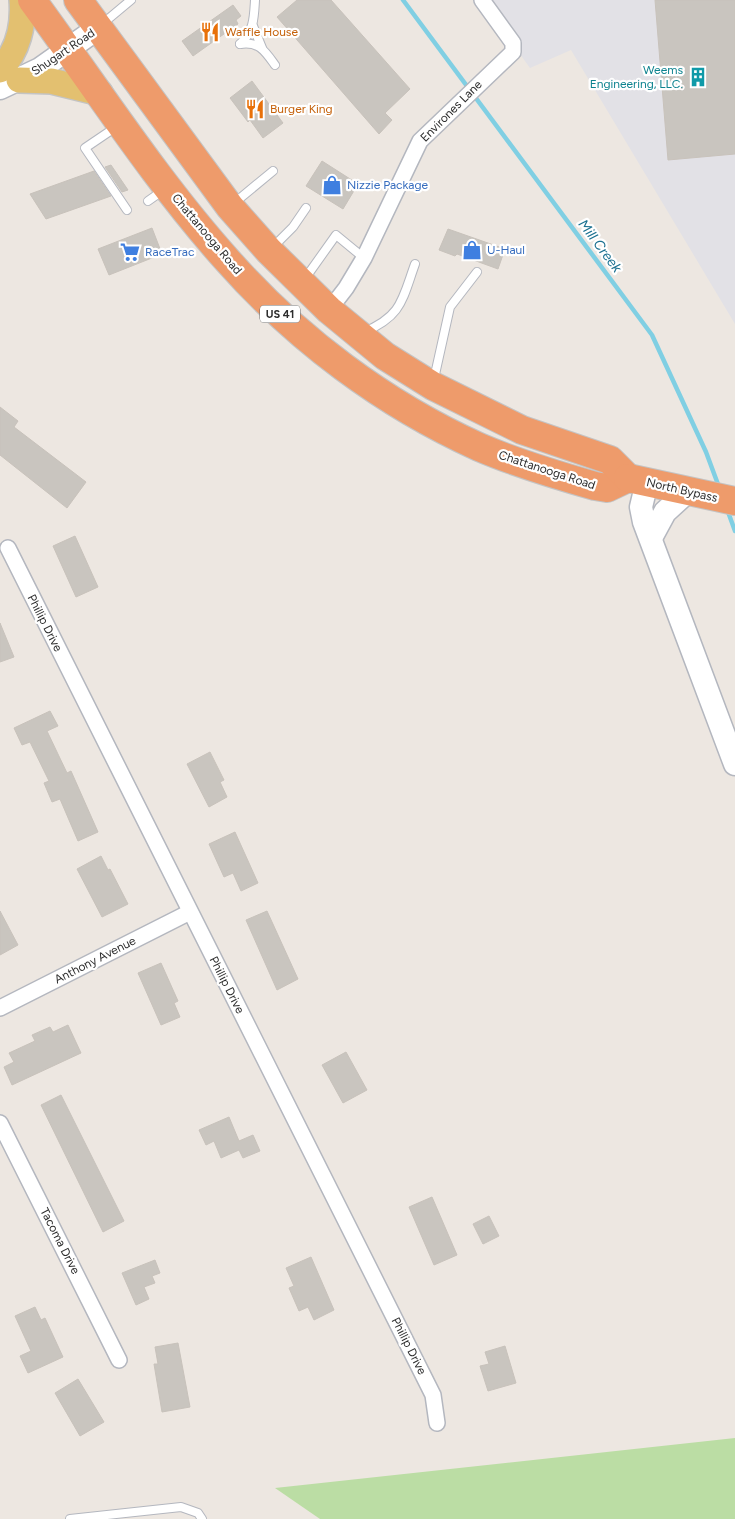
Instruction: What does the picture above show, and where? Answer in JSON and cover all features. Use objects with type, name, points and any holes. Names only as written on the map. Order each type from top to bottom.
[{"type":"highway","name":"Chattanooga Road","points":[[32,0],[122,123],[158,194],[271,305],[345,368],[388,397],[457,436],[523,464],[607,488],[638,480]]},
{"type":"highway","name":"US 41","points":[[78,0],[230,207],[268,251],[329,310],[358,335],[384,356],[433,386],[522,430],[610,460],[638,480]]},
{"type":"highway","name":"North Bypass","points":[[638,480],[735,502]]},
{"type":"main road","points":[[22,0],[22,19],[17,44],[6,79],[51,81],[100,94]]},
{"type":"street","name":"Environes Lane","points":[[329,310],[346,288],[364,258],[420,141],[513,52],[513,43],[482,0]]},
{"type":"street","name":"Shugart Road","points":[[6,79],[69,50],[98,28]]},
{"type":"street","points":[[638,480],[644,522],[652,536],[735,764]]},
{"type":"street","points":[[652,536],[665,512],[687,492]]},
{"type":"street","name":"Phillip Drive","points":[[8,548],[433,1395],[437,1423]]},
{"type":"street","name":"Anthony Avenue","points":[[0,1008],[190,912]]},
{"type":"street","name":"Tacoma Drive","points":[[0,1123],[119,1360]]},
{"type":"lane","points":[[118,0],[122,8]]},
{"type":"lane","points":[[98,28],[131,0]]},
{"type":"lane","points":[[255,0],[253,26],[246,39],[240,44],[252,44],[262,48]]},
{"type":"lane","points":[[253,26],[262,48],[275,65]]},
{"type":"lane","points":[[122,123],[85,148],[127,210]]},
{"type":"lane","points":[[230,207],[273,171]]},
{"type":"lane","points":[[268,251],[293,227],[306,208]]},
{"type":"lane","points":[[302,284],[336,235],[364,258]]},
{"type":"lane","points":[[358,335],[381,325],[399,310],[415,264]]},
{"type":"lane","points":[[433,386],[434,369],[450,307],[477,272]]},
{"type":"lane","points":[[70,1519],[181,1507],[198,1513],[202,1519]]},
{"type":"shaded area","points":[[481,0],[735,0],[735,324],[571,50],[530,68]]},
{"type":"green space","points":[[735,1438],[735,1519],[320,1519],[275,1488]]},
{"type":"building","points":[[297,0],[331,0],[410,89],[385,113],[392,120],[379,134],[277,17]]},
{"type":"building","name":"Weems Engineering, LLC.","points":[[655,0],[735,0],[735,154],[668,160]]},
{"type":"building","name":"Waffle House","points":[[233,5],[241,16],[236,20],[238,24],[193,56],[182,41]]},
{"type":"building","name":"Burger King","points":[[252,81],[283,123],[263,138],[230,98]]},
{"type":"building","name":"Nizzie Package","points":[[322,161],[358,184],[343,209],[306,186]]},
{"type":"building","points":[[111,165],[128,190],[122,192],[105,167]]},
{"type":"building","points":[[94,171],[111,196],[46,219],[30,194]]},
{"type":"building","name":"RaceTrac","points":[[152,228],[162,254],[109,275],[98,249]]},
{"type":"building","name":"U-Haul","points":[[448,229],[505,249],[498,269],[457,254],[455,256],[439,250]]},
{"type":"building","points":[[0,407],[18,421],[14,427],[86,482],[67,508],[0,455]]},
{"type":"building","points":[[75,536],[98,587],[76,597],[53,546]]},
{"type":"building","points":[[0,623],[14,657],[0,662]]},
{"type":"building","points":[[50,711],[58,726],[47,731],[67,773],[71,771],[98,832],[78,841],[60,799],[52,802],[44,783],[49,781],[30,742],[22,745],[14,728]]},
{"type":"building","points":[[210,752],[224,780],[220,782],[227,797],[209,807],[187,764]]},
{"type":"building","points":[[235,832],[258,883],[241,891],[233,873],[224,877],[209,844]]},
{"type":"building","points":[[101,856],[128,904],[102,917],[77,869]]},
{"type":"building","points":[[0,911],[18,945],[0,955]]},
{"type":"building","points":[[267,911],[298,979],[277,990],[246,920]]},
{"type":"building","points":[[161,963],[178,1001],[174,1003],[180,1017],[161,1025],[138,973]]},
{"type":"building","points":[[68,1025],[81,1053],[12,1085],[4,1067],[14,1062],[9,1053],[35,1041],[32,1035],[50,1027],[53,1032]]},
{"type":"building","points":[[346,1052],[367,1090],[343,1103],[322,1065]]},
{"type":"building","points":[[61,1095],[124,1221],[103,1232],[41,1105]]},
{"type":"building","points":[[229,1117],[239,1141],[253,1135],[260,1151],[243,1158],[239,1150],[221,1158],[214,1141],[206,1145],[199,1130]]},
{"type":"building","points":[[432,1197],[457,1255],[434,1265],[409,1207]]},
{"type":"building","points":[[489,1216],[499,1236],[483,1244],[473,1224]]},
{"type":"building","points":[[311,1257],[334,1310],[314,1320],[308,1307],[299,1311],[289,1288],[294,1286],[286,1268]]},
{"type":"building","points":[[155,1260],[160,1273],[152,1276],[155,1283],[144,1287],[149,1299],[136,1305],[122,1273]]},
{"type":"building","points":[[35,1307],[41,1320],[45,1318],[63,1357],[28,1373],[20,1356],[31,1351],[15,1316]]},
{"type":"building","points":[[178,1343],[190,1407],[162,1412],[154,1364],[158,1364],[155,1347]]},
{"type":"building","points":[[505,1346],[516,1383],[488,1391],[480,1366],[489,1364],[485,1352]]},
{"type":"building","points":[[78,1379],[104,1422],[80,1436],[55,1393]]},
{"type":"waterway","name":"Mill Creek","points":[[403,0],[652,335],[706,452],[719,487]]},
{"type":"waterway","name":"Mill Creek","points":[[727,509],[735,531]]},
{"type":"place","name":"Waffle House","points":[[210,32]]},
{"type":"place","name":"Weems Engineering, LLC.","points":[[698,77]]},
{"type":"place","name":"Burger King","points":[[255,109]]},
{"type":"place","name":"Nizzie Package","points":[[332,185]]},
{"type":"place","name":"U-Haul","points":[[472,250]]},
{"type":"place","name":"RaceTrac","points":[[130,252]]}]
